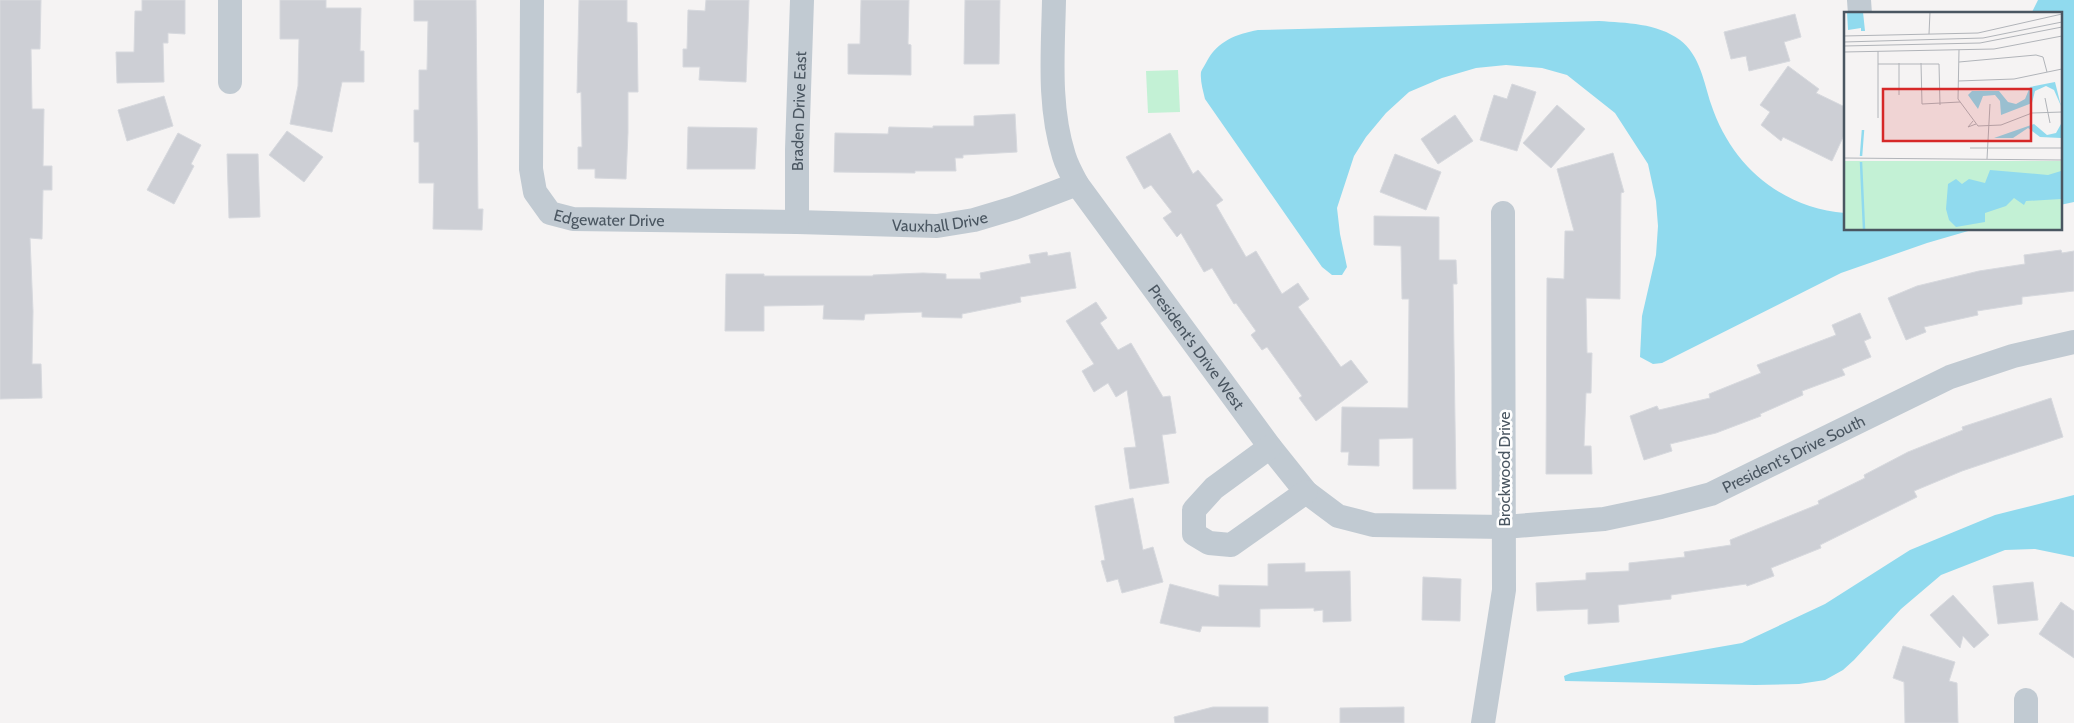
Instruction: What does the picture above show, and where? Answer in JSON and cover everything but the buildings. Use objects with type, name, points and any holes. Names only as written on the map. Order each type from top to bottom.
[{"type":"street","points":[[230,0],[230,82]]},
{"type":"street","name":"Edgewater Drive","points":[[532,0],[531,169],[535,192],[550,213],[574,219],[797,222]]},
{"type":"street","name":"Braden Drive East","points":[[797,222],[797,150],[802,0]]},
{"type":"street","name":"President's Drive West","points":[[1054,0],[1052,78],[1057,132],[1064,159],[1077,184],[1270,447],[1306,492],[1338,516],[1373,525],[1504,527]]},
{"type":"street","name":"Vauxhall Drive","points":[[797,222],[937,226],[974,220],[1014,208],[1077,184]]},
{"type":"street","name":"Brockwood Drive","points":[[1483,723],[1504,590],[1503,213]]},
{"type":"street","name":"President's Drive South","points":[[1504,527],[1604,519],[1712,494],[1950,377],[2013,356],[2074,342]]},
{"type":"street","points":[[1270,447],[1214,488],[1194,510],[1194,534],[1208,543],[1231,545],[1306,492]]},
{"type":"street","points":[[2026,700],[2026,723]]},
{"type":"green space","points":[[1178,70],[1180,112],[1148,113],[1146,71]]},
{"type":"water","points":[[2038,0],[2074,0],[2074,202],[2062,205],[2062,12],[2032,12]]},
{"type":"water","points":[[1599,21],[1630,23],[1651,27],[1671,34],[1687,46],[1697,61],[1711,104],[1731,146],[1761,180],[1800,202],[1822,209],[1844,213],[1844,230],[1972,230],[1927,243],[1841,273],[1662,363],[1653,364],[1640,357],[1642,316],[1656,255],[1658,226],[1656,201],[1648,164],[1615,113],[1567,75],[1542,68],[1506,65],[1476,68],[1442,78],[1409,92],[1386,113],[1366,137],[1354,156],[1337,208],[1347,267],[1342,275],[1332,275],[1322,267],[1205,99],[1201,82],[1201,71],[1211,54],[1222,43],[1235,36],[1258,30]]},
{"type":"water","points":[[2074,495],[2074,557],[2035,549],[2005,550],[1941,575],[1901,609],[1843,670],[1825,680],[1799,684],[1755,685],[1565,681],[1564,676],[1571,673],[1742,643],[1825,604],[1910,550],[1995,515]]}]
